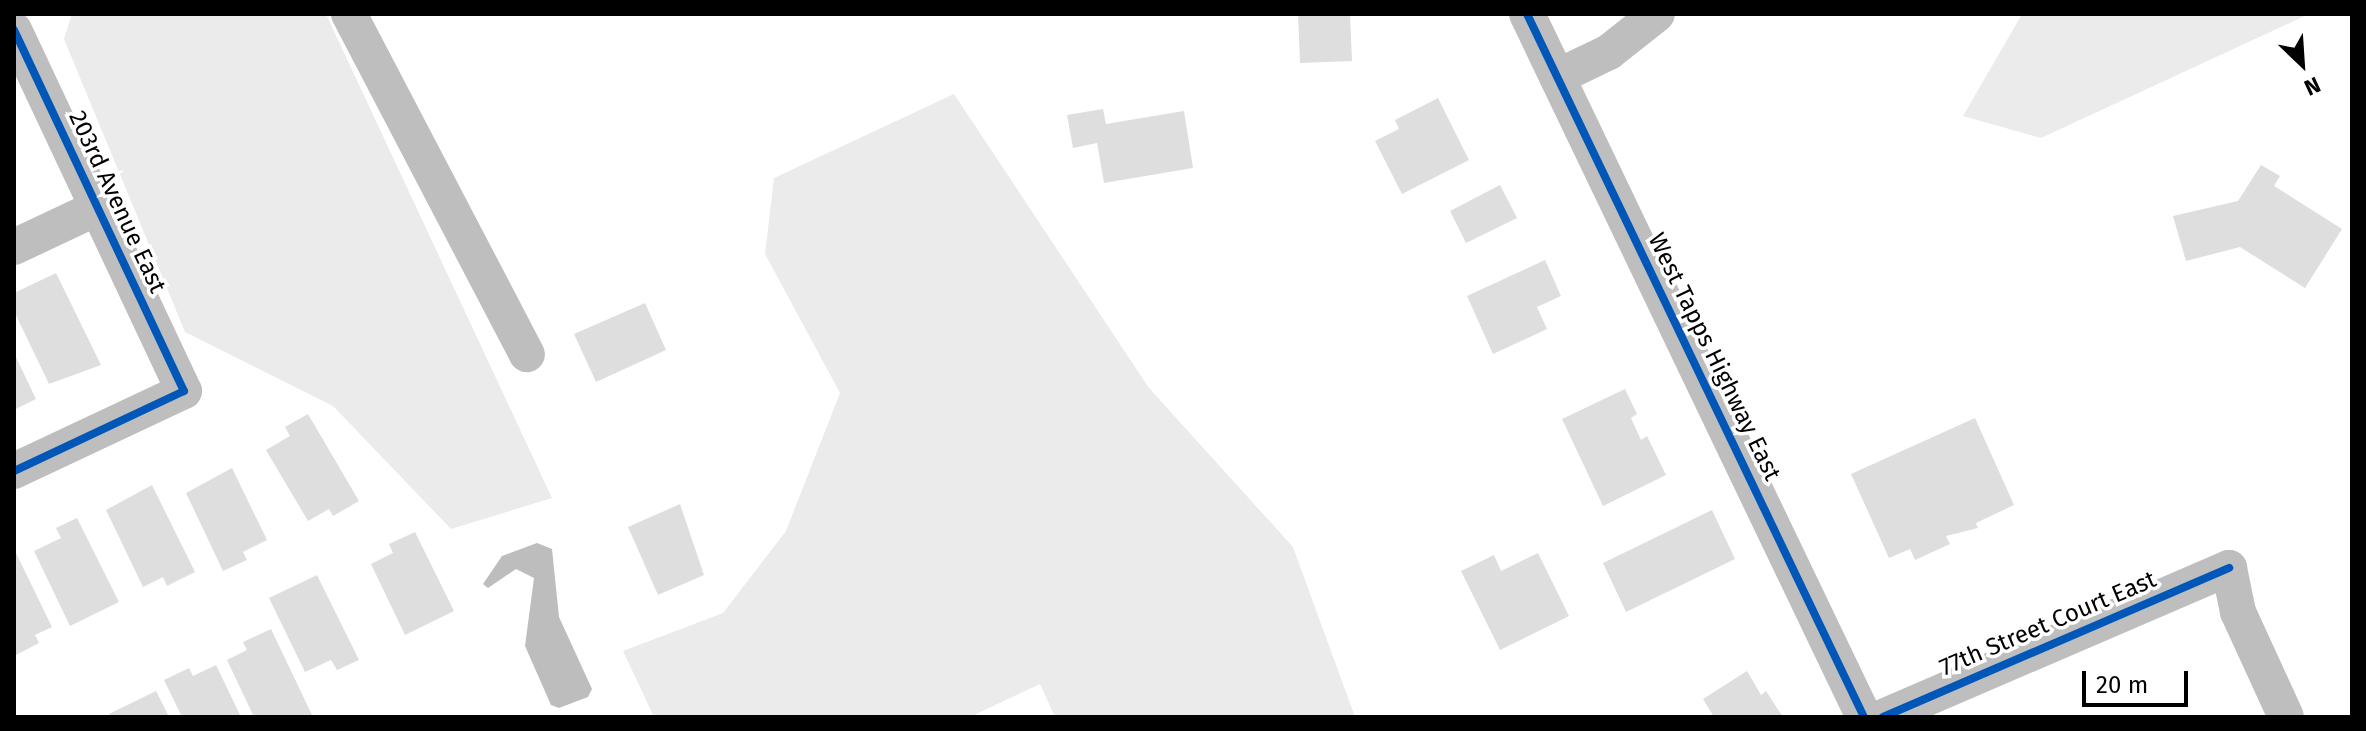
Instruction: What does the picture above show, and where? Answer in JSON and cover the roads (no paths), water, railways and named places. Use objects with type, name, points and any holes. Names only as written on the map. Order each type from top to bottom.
[{"type":"street","points":[[349,14],[527,354]]},
{"type":"street","name":"West Tapps Highway East","points":[[1527,14],[1864,717]]},
{"type":"street","points":[[1557,77],[1609,52],[1657,14]]},
{"type":"street","name":"203rd Avenue East","points":[[14,30],[184,391],[14,471]]},
{"type":"street","points":[[14,247],[97,208]]},
{"type":"street","name":"77th Street Court East","points":[[1883,717],[2229,568],[2238,612],[2286,717]]}]
